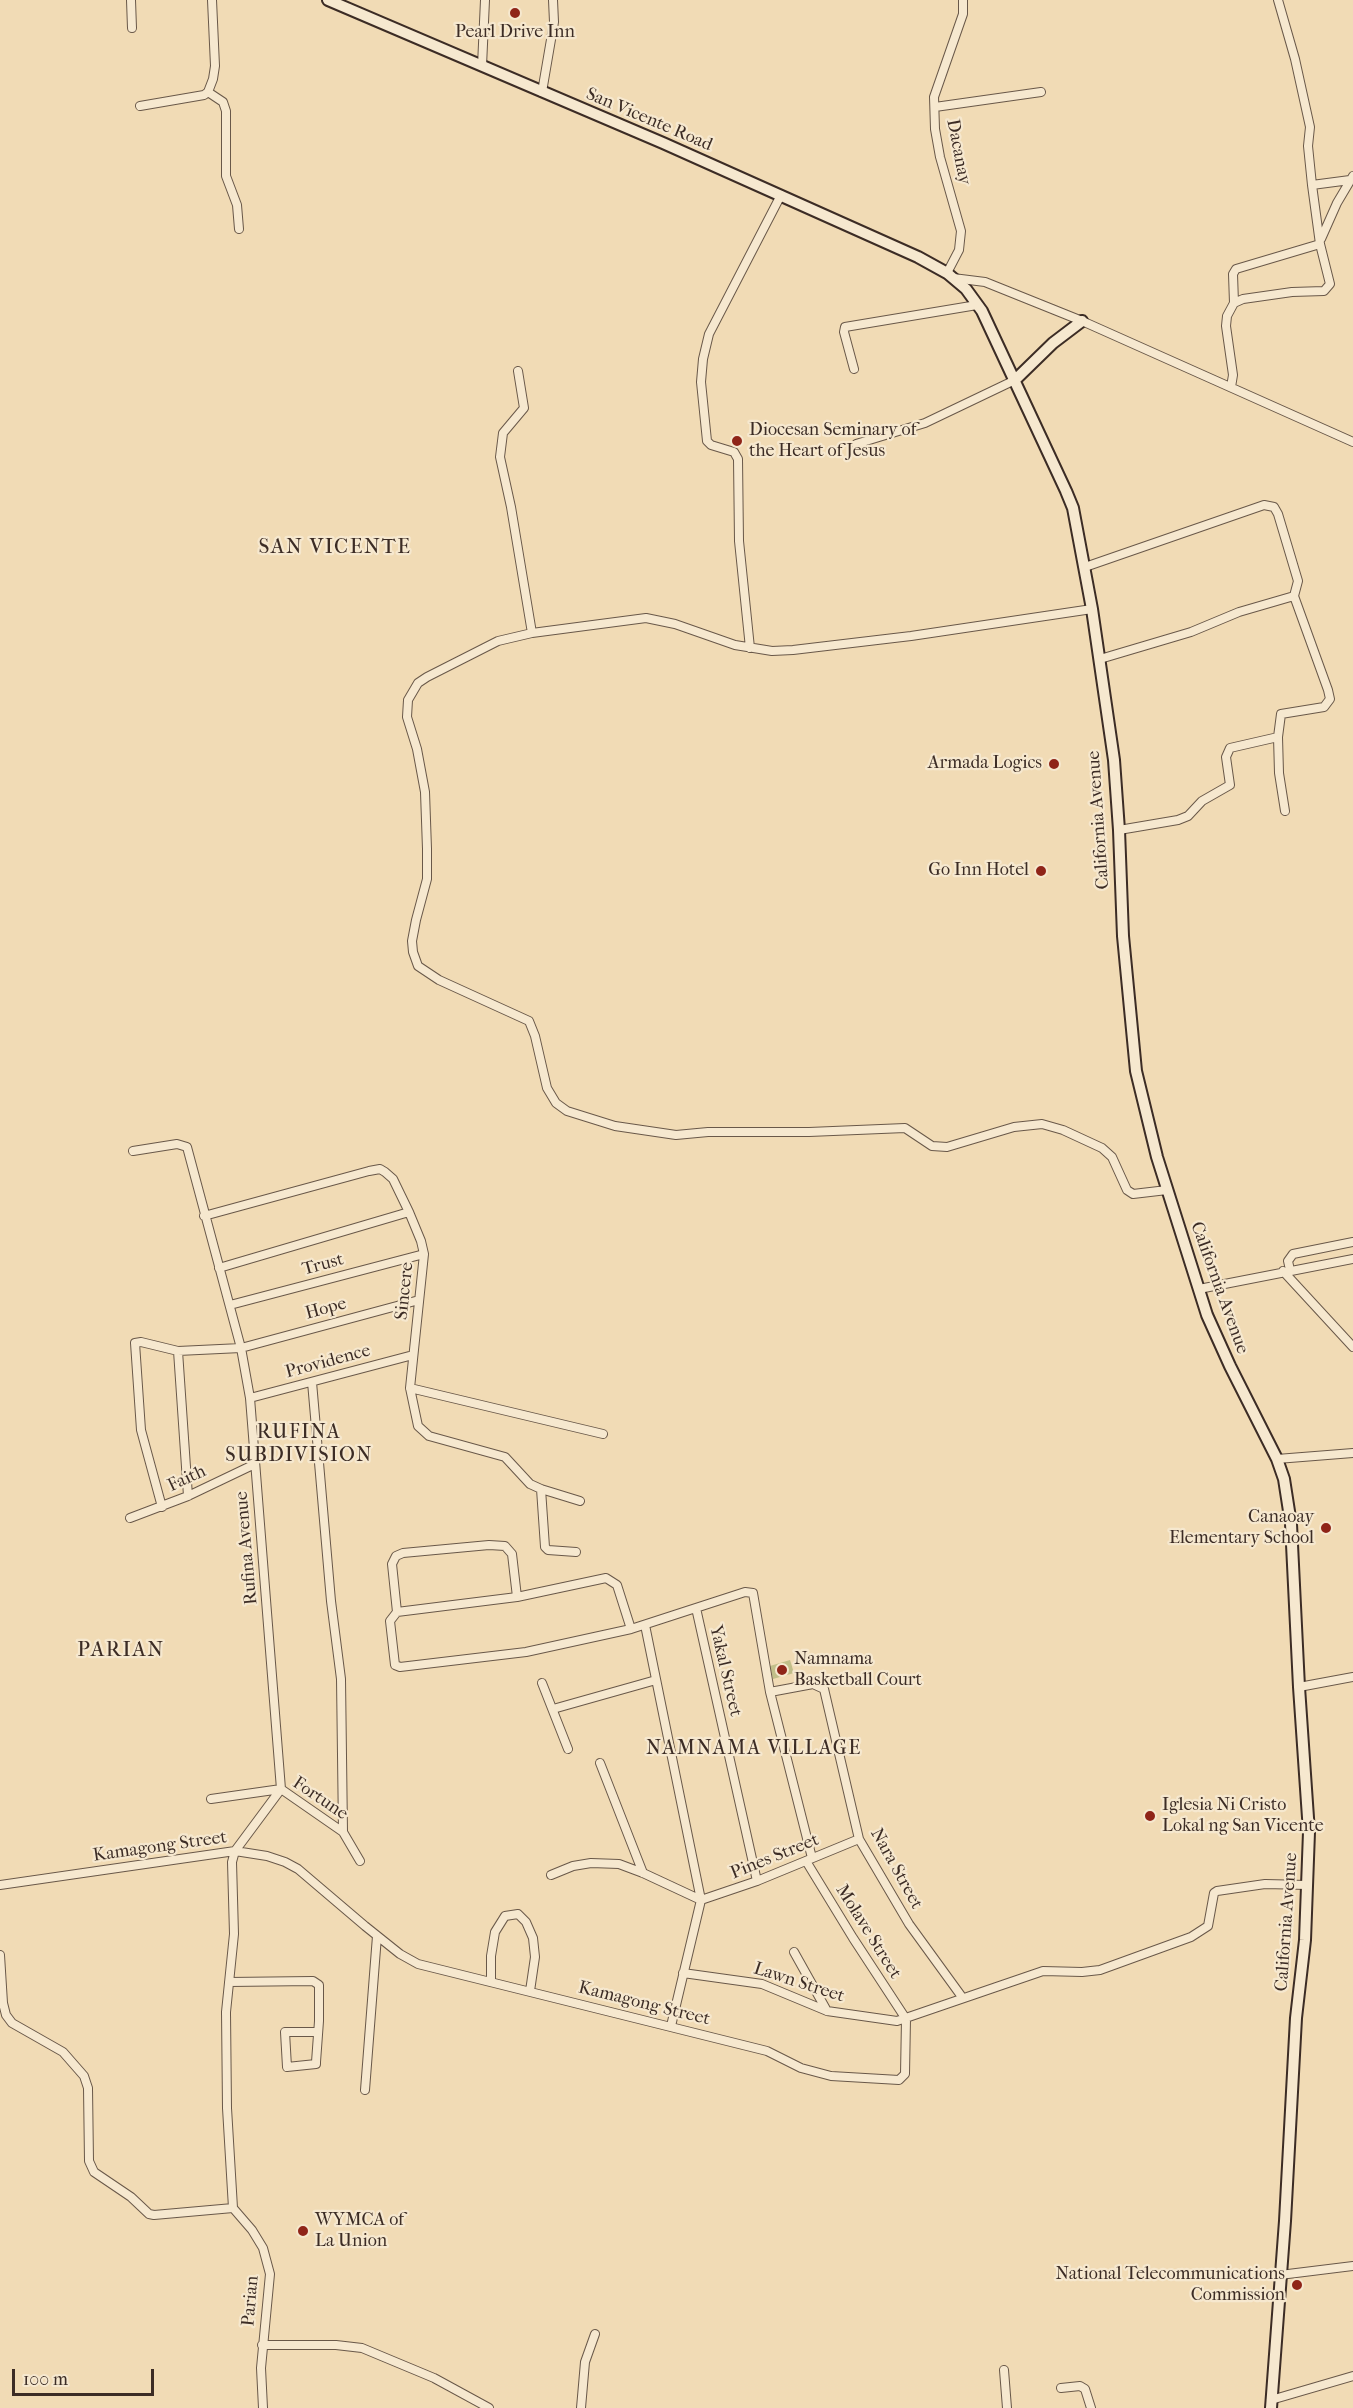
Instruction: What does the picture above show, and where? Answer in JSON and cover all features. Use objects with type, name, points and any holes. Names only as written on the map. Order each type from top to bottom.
[{"type":"street","points":[[131,0],[132,28]]},
{"type":"street","points":[[140,105],[204,95],[208,92],[215,66],[212,0]]},
{"type":"street","name":"San Vicente Road","points":[[328,0],[781,195],[918,257],[950,276]]},
{"type":"street","points":[[482,66],[485,0]]},
{"type":"street","points":[[542,92],[554,22],[553,0]]},
{"type":"street","name":"Dacanay","points":[[950,276],[959,250],[961,231],[940,157],[935,129],[934,97],[963,14],[963,0]]},
{"type":"street","points":[[1234,303],[1243,299],[1327,289],[1330,285],[1320,244],[1312,185],[1308,146],[1310,127],[1295,60],[1278,0]]},
{"type":"street","points":[[208,92],[223,102],[226,111],[227,181],[237,205],[239,229]]},
{"type":"street","points":[[934,106],[1041,92]]},
{"type":"street","points":[[1312,185],[1352,178]]},
{"type":"street","points":[[1320,244],[1328,220],[1352,178]]},
{"type":"street","points":[[750,648],[739,541],[738,459],[734,452],[711,446],[707,441],[702,370],[709,334],[781,195]]},
{"type":"street","points":[[1231,387],[1233,375],[1226,326],[1227,316],[1234,303],[1232,280],[1236,270],[1320,244]]},
{"type":"street","points":[[950,276],[985,282],[1082,321],[1353,442]]},
{"type":"street","name":"California Avenue","points":[[950,276],[966,289],[977,305],[1015,380],[1073,508],[1092,609],[1114,760],[1119,830],[1122,936],[1136,1071],[1167,1190],[1199,1289],[1218,1341],[1277,1459],[1284,1479],[1291,1524],[1309,1832],[1271,2404]]},
{"type":"street","points":[[855,369],[844,332],[845,327],[977,305]]},
{"type":"street","points":[[856,444],[925,423],[1015,380],[1053,343],[1082,321]]},
{"type":"street","points":[[518,370],[524,408],[503,433],[500,457],[511,507],[532,633]]},
{"type":"street","points":[[1084,567],[1264,505],[1270,505],[1278,514],[1298,581],[1293,596],[1328,690],[1329,699],[1324,706],[1281,714],[1278,737],[1279,773],[1285,811]]},
{"type":"street","points":[[1100,659],[1191,632],[1239,612],[1293,596]]},
{"type":"street","points":[[1092,609],[911,636],[793,650],[772,651],[735,645],[668,621],[646,618],[532,633],[498,640],[427,677],[418,683],[408,700],[407,717],[417,749],[425,792],[427,849],[427,879],[412,941],[418,966],[431,975],[464,993],[529,1021],[535,1036],[547,1088],[556,1103],[567,1111],[615,1126],[650,1133],[676,1135],[708,1132],[809,1132],[905,1128],[932,1146],[947,1147],[1014,1126],[1042,1124],[1063,1130],[1102,1148],[1112,1157],[1127,1190],[1132,1194],[1167,1190]]},
{"type":"street","points":[[1119,830],[1178,820],[1188,816],[1202,801],[1230,785],[1226,757],[1230,748],[1278,737]]},
{"type":"street","name":"Rufina Avenue","points":[[133,1151],[177,1144],[187,1147],[241,1348],[250,1398],[281,1789]]},
{"type":"street","name":"Sincere","points":[[204,1216],[380,1169],[393,1179],[421,1241],[424,1254],[410,1388],[418,1426],[425,1434],[505,1457],[530,1484],[580,1501]]},
{"type":"street","points":[[219,1268],[409,1212]]},
{"type":"street","points":[[1353,1242],[1293,1254],[1288,1261],[1287,1271],[1353,1347]]},
{"type":"street","name":"Trust","points":[[230,1305],[424,1254]]},
{"type":"street","points":[[1199,1289],[1353,1260]]},
{"type":"street","name":"Hope","points":[[162,1507],[141,1430],[135,1343],[141,1342],[178,1351],[241,1348],[419,1300]]},
{"type":"street","points":[[178,1351],[188,1496]]},
{"type":"street","name":"Providence","points":[[250,1398],[413,1355]]},
{"type":"street","points":[[312,1382],[331,1601],[341,1679],[344,1832]]},
{"type":"street","points":[[410,1388],[603,1434]]},
{"type":"street","points":[[1277,1459],[1353,1453]]},
{"type":"street","name":"Faith","points":[[130,1518],[188,1496],[255,1464]]},
{"type":"street","points":[[541,1489],[545,1547],[548,1550],[576,1552]]},
{"type":"street","points":[[517,1597],[512,1554],[505,1545],[403,1552],[396,1556],[392,1564],[397,1612],[390,1621],[395,1665],[400,1667],[526,1652],[631,1629],[745,1592],[753,1593],[770,1692]]},
{"type":"street","points":[[397,1612],[517,1597],[606,1578],[617,1585],[631,1629]]},
{"type":"street","name":"Yakal Street","points":[[696,1608],[757,1881]]},
{"type":"street","points":[[645,1625],[701,1900],[671,2026]]},
{"type":"street","points":[[1299,1687],[1353,1677]]},
{"type":"street","points":[[552,1709],[656,1680]]},
{"type":"street","points":[[542,1683],[567,1749]]},
{"type":"street","name":"Nara Street","points":[[770,1692],[813,1684],[824,1689],[859,1839],[909,1924],[962,1997]]},
{"type":"street","name":"Molave Street","points":[[770,1692],[809,1859],[853,1938],[906,2019]]},
{"type":"street","points":[[600,1763],[643,1873]]},
{"type":"street","points":[[0,1955],[6,2015],[12,2023],[63,2052],[84,2076],[88,2095],[89,2161],[94,2172],[154,2216],[232,2208],[226,2108],[226,2012],[233,1957],[232,1862],[235,1851],[281,1789]]},
{"type":"street","name":"Fortune","points":[[211,1799],[281,1789],[344,1832],[360,1861]]},
{"type":"street","name":"Pines Street","points":[[701,1900],[757,1881],[859,1839]]},
{"type":"street","name":"Kamagong Street","points":[[0,1885],[235,1851],[267,1856],[298,1869],[377,1936],[418,1964],[767,2051],[801,2068],[831,2076],[898,2080],[905,2074],[906,2019]]},
{"type":"street","points":[[551,1875],[573,1866],[601,1862],[619,1864],[701,1900]]},
{"type":"street","points":[[906,2019],[962,1997],[1043,1971],[1100,1970],[1191,1937],[1209,1926],[1214,1893],[1241,1886],[1307,1885]]},
{"type":"street","points":[[491,1982],[491,1956],[495,1932],[505,1916],[518,1914],[526,1922],[533,1938],[535,1957],[530,1991]]},
{"type":"street","points":[[365,2090],[377,1936]]},
{"type":"street","points":[[794,1952],[827,2011]]},
{"type":"street","name":"Lawn Street","points":[[683,1973],[762,1984],[827,2011],[886,2020],[906,2019]]},
{"type":"street","points":[[229,1982],[316,1983],[319,1985],[318,2032],[315,2065],[287,2067],[285,2032],[318,2032]]},
{"type":"street","name":"Parian","points":[[232,2208],[252,2230],[263,2248],[270,2274],[262,2345],[263,2408]]},
{"type":"street","points":[[1280,2275],[1353,2266]]},
{"type":"street","points":[[581,2408],[585,2362],[595,2334]]},
{"type":"street","points":[[262,2345],[336,2345],[362,2348],[434,2378],[489,2408]]},
{"type":"street","points":[[1004,2370],[1007,2408]]},
{"type":"street","points":[[1271,2404],[1353,2376]]},
{"type":"street","points":[[1061,2388],[1080,2386],[1085,2389],[1091,2408]]},
{"type":"shaded area","name":"Namnama Basketball Court","points":[[790,1660],[794,1673],[773,1679],[770,1666]]},
{"type":"place","name":"Pearl Drive Inn","points":[[515,13]]},
{"type":"place","name":"Diocesan Seminary of the Heart of Jesus","points":[[737,441]]},
{"type":"place","name":"Armada Logics","points":[[1054,764]]},
{"type":"place","name":"Go Inn Hotel","points":[[1041,871]]},
{"type":"place","name":"Canaoay Elementary School","points":[[1326,1528]]},
{"type":"place","name":"Namnama Basketball Court","points":[[782,1670]]},
{"type":"place","name":"Iglesia Ni Cristo Lokal ng San Vicente","points":[[1150,1816]]},
{"type":"place","name":"WYMCA of La Union","points":[[303,2231]]},
{"type":"place","name":"National Telecommunications Commission","points":[[1297,2285]]},
{"type":"district","name":"SAN VICENTE","points":[[335,548]]},
{"type":"district","name":"RUFINA SUBDIVISION","points":[[299,1444]]},
{"type":"district","name":"PARIAN","points":[[121,1651]]},
{"type":"district","name":"NAMNAMA VILLAGE","points":[[754,1749]]}]
